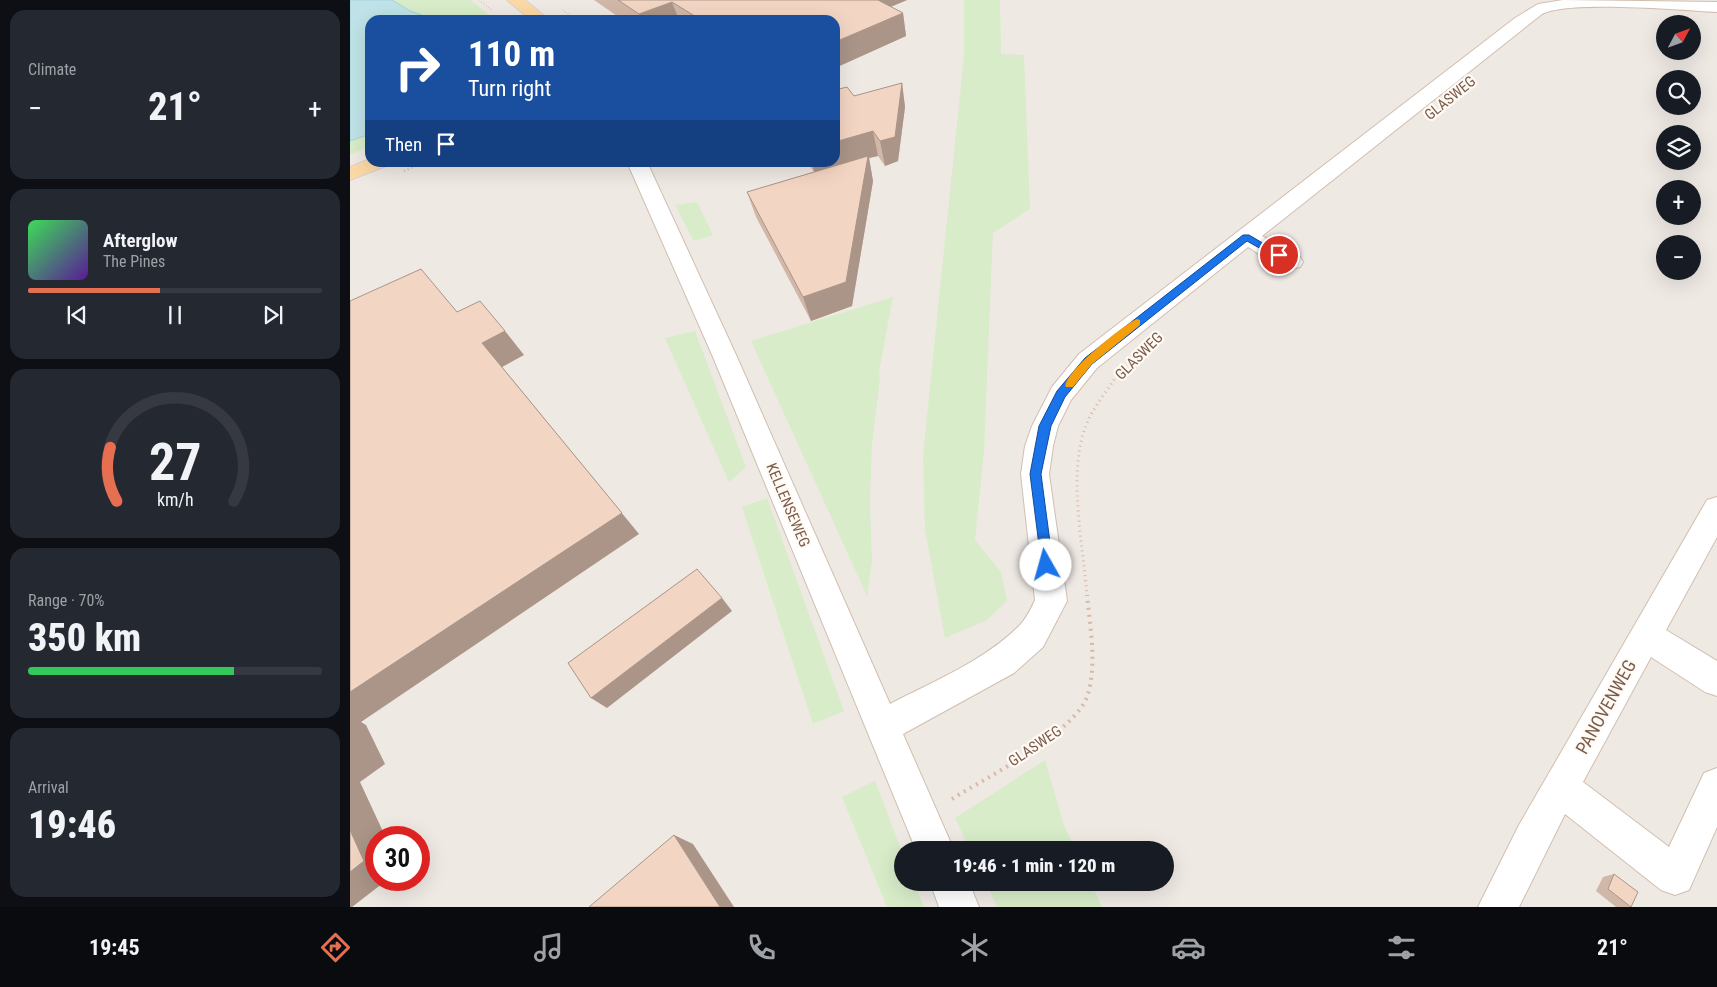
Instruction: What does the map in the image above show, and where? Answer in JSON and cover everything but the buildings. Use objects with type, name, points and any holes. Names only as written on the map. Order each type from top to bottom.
[{"type":"main road","points":[[515,0],[534,15]]},
{"type":"main road","points":[[350,174],[367,167]]},
{"type":"street","name":"GLASWEG","points":[[882,727],[1002,662],[1032,636],[1051,601],[1035,474],[1045,426],[1061,394],[1088,361],[1530,15],[1559,1],[1598,0],[1717,7]]},
{"type":"street","name":"KELLENSEWEG","points":[[639,167],[725,357],[931,841]]},
{"type":"street","points":[[1246,237],[1292,262]]},
{"type":"street","name":"PANOVENWEG","points":[[1498,907],[1561,788],[1717,509]]},
{"type":"street","points":[[1646,636],[1717,680]]},
{"type":"street","points":[[1561,788],[1675,876],[1717,786]]},
{"type":"street","points":[[953,891],[959,907]]},
{"type":"path","name":"GLASWEG","points":[[921,818],[1052,737],[1079,712],[1088,694],[1093,656],[1076,472],[1086,425],[1116,377]]},
{"type":"shaded area","points":[[350,0],[1717,0],[1717,907],[350,907]]},
{"type":"green space","points":[[392,0],[471,0],[489,15],[419,15],[403,8]]},
{"type":"green space","points":[[964,0],[1000,0],[1001,54],[1024,55],[1030,209],[993,233],[984,452],[975,540],[1001,572],[1007,601],[987,620],[945,638],[925,530],[923,455],[964,55]]},
{"type":"green space","points":[[365,136],[365,149],[350,154],[350,141]]},
{"type":"green space","points":[[697,202],[713,235],[694,241],[675,205]]},
{"type":"green space","points":[[893,297],[879,372],[880,378],[872,445],[870,502],[872,561],[867,596],[751,341]]},
{"type":"green space","points":[[695,331],[746,467],[729,482],[665,338]]},
{"type":"green space","points":[[767,498],[844,711],[813,724],[742,507]]},
{"type":"green space","points":[[1045,760],[1064,825],[1071,841],[966,841],[955,818]]},
{"type":"green space","points":[[875,781],[898,841],[894,841],[894,891],[917,891],[924,907],[887,907],[842,797]]},
{"type":"green space","points":[[990,891],[1095,891],[1102,907],[997,907]]},
{"type":"water","points":[[350,0],[392,0],[410,11],[422,15],[365,15],[365,136],[350,141]]},
{"type":"slow traffic","points":[[1069,384],[1088,361],[1137,323]]},
{"type":"route","points":[[1046,565],[1035,474],[1039,446],[1045,426],[1061,394],[1088,361],[1246,237],[1279,255]]}]
